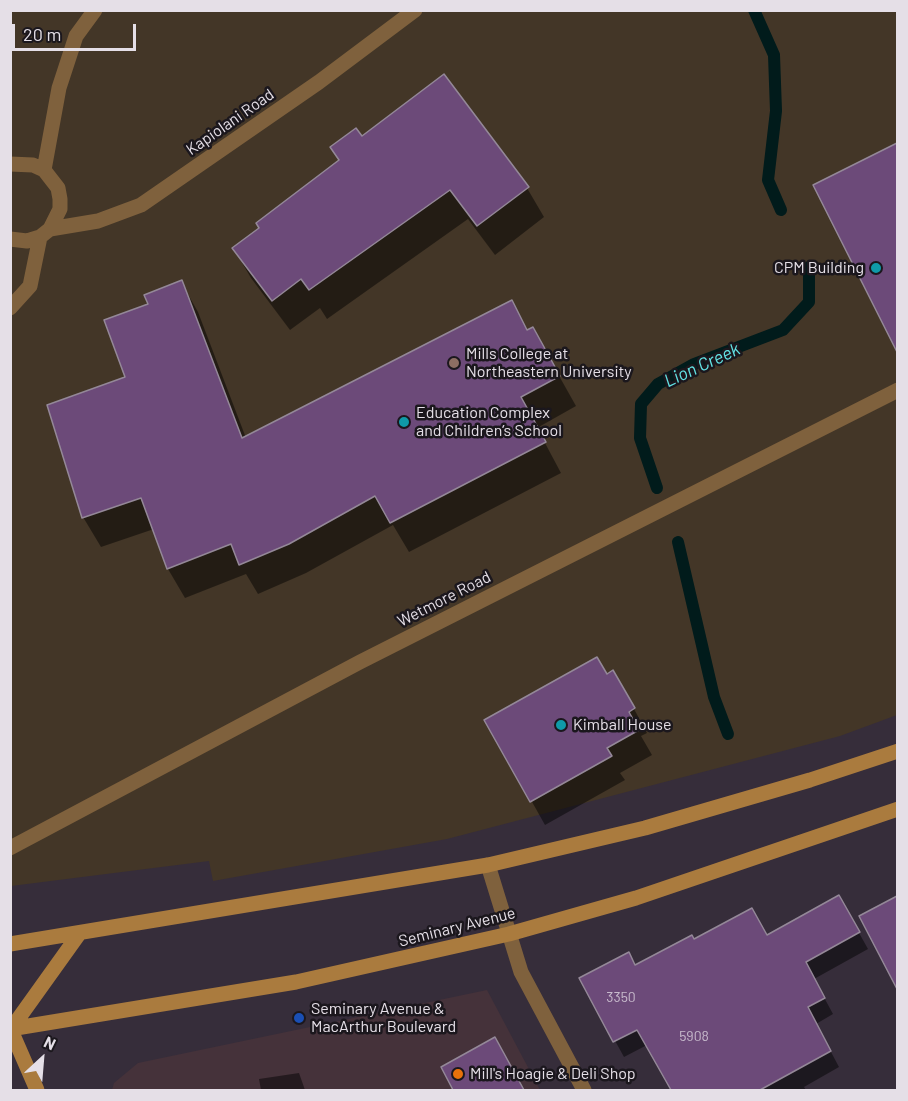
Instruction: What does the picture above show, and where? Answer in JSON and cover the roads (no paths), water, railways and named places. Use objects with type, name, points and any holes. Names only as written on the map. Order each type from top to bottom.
[{"type":"street","points":[[44,170],[58,88],[76,36],[95,10]]},
{"type":"street","name":"Kapiolani Road","points":[[10,239],[27,241],[45,233],[99,221],[141,205],[319,82],[415,10]]},
{"type":"street","points":[[10,164],[26,163],[44,170],[58,188],[60,199],[60,209],[45,233],[30,286],[10,308]]},
{"type":"street","name":"Wetmore Road","points":[[10,848],[360,662],[897,390]]},
{"type":"street","points":[[10,944],[488,865],[645,828],[810,780],[897,751]]},
{"type":"street","name":"Seminary Avenue","points":[[11,1029],[296,982],[509,934],[636,898],[897,809]]},
{"type":"street","points":[[488,865],[509,934],[530,990],[584,1090]]},
{"type":"street","points":[[37,1090],[11,1029],[79,934]]},
{"type":"waterway","name":"Lion Creek","points":[[754,10],[774,55],[776,111],[768,180],[781,210]]},
{"type":"waterway","name":"Lion Creek","points":[[657,488],[640,438],[641,404],[658,384],[694,364],[783,330],[809,302],[809,267]]},
{"type":"waterway","name":"Lion Creek","points":[[678,542],[714,697],[728,734]]},
{"type":"place","name":"CPM Building","points":[[876,268]]},
{"type":"place","name":"Mills College at Northeastern University","points":[[454,363]]},
{"type":"place","name":"Education Complex and Children’s School","points":[[404,422]]},
{"type":"place","name":"Kimball House","points":[[561,725]]},
{"type":"place","name":"Seminary Avenue & MacArthur Boulevard","points":[[299,1018]]},
{"type":"place","name":"Mill's Hoagie & Deli Shop","points":[[458,1074]]}]
